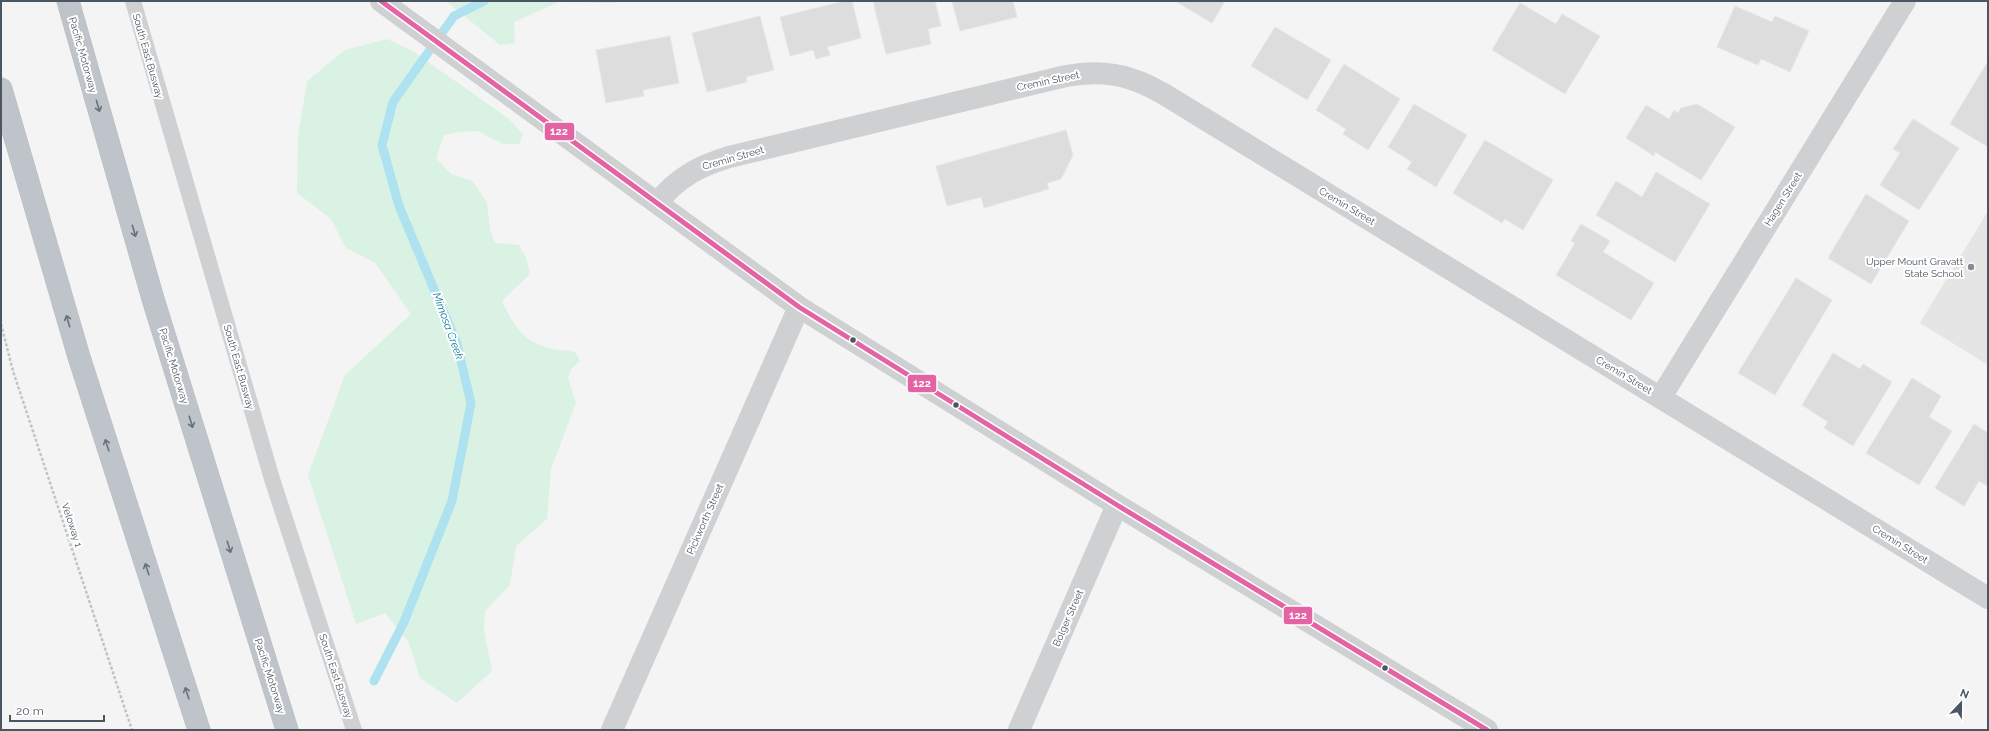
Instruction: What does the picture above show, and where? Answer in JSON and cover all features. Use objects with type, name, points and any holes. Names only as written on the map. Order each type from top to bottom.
[{"type":"highway","name":"Pacific Motorway","points":[[68,1],[154,299],[287,730]]},
{"type":"highway","points":[[1,89],[79,357],[199,730]]},
{"type":"street","points":[[381,1],[799,307],[1117,505],[1487,730]]},
{"type":"street","name":"Hagen Street","points":[[1661,397],[1905,1]]},
{"type":"street","name":"Cremin Street","points":[[657,203],[677,181],[708,163],[729,157],[1066,76],[1095,72],[1111,73],[1127,77],[1159,92],[1661,397],[1988,598]]},
{"type":"street","name":"Pickworth Street","points":[[612,730],[799,307]]},
{"type":"street","name":"Bolger Street","points":[[1019,730],[1117,505]]},
{"type":"lane","name":"South East Busway","points":[[133,1],[272,479],[354,730]]},
{"type":"path","name":"Veloway 1","points":[[1,324],[13,371],[132,730]]},
{"type":"shaded area","name":"Upper Mount Gravatt State School","points":[[1988,211],[1988,365],[1920,323]]},
{"type":"green space","points":[[446,1],[619,1],[615,3],[559,2],[514,22],[515,43],[500,45]]},
{"type":"green space","points":[[387,39],[414,52],[509,119],[523,134],[519,144],[503,144],[477,131],[458,132],[444,135],[436,158],[451,174],[473,181],[487,203],[490,230],[495,243],[519,245],[527,260],[530,274],[502,301],[517,328],[529,340],[537,344],[576,353],[580,361],[571,369],[568,378],[576,403],[551,469],[547,519],[516,546],[510,585],[485,611],[484,631],[492,671],[457,703],[420,678],[409,643],[385,613],[356,624],[308,475],[345,375],[411,314],[375,263],[345,247],[331,219],[297,193],[298,136],[307,81],[345,50]]},
{"type":"building","points":[[844,1],[852,1],[861,38],[827,47],[830,55],[816,59],[813,50],[790,56],[780,17]]},
{"type":"building","points":[[873,1],[935,1],[941,26],[928,29],[931,44],[886,54]]},
{"type":"building","points":[[952,1],[1013,1],[1017,17],[960,31]]},
{"type":"building","points":[[1175,1],[1225,1],[1212,23]]},
{"type":"building","points":[[1520,3],[1556,24],[1562,14],[1600,36],[1565,94],[1492,50]]},
{"type":"building","points":[[1735,6],[1772,22],[1775,16],[1809,31],[1790,72],[1761,59],[1758,65],[1717,47]]},
{"type":"building","points":[[760,16],[774,70],[746,77],[747,82],[707,92],[692,33]]},
{"type":"building","points":[[1275,27],[1331,60],[1307,100],[1251,66]]},
{"type":"building","points":[[670,36],[679,83],[643,90],[644,96],[606,103],[596,50]]},
{"type":"building","points":[[1988,61],[1988,147],[1950,124]]},
{"type":"building","points":[[1344,64],[1400,99],[1368,150],[1343,134],[1346,129],[1316,110]]},
{"type":"building","points":[[1414,104],[1467,135],[1436,187],[1407,169],[1412,162],[1388,147]]},
{"type":"building","points":[[1697,104],[1735,127],[1701,180],[1655,152],[1654,156],[1626,138],[1646,105],[1669,119],[1674,110],[1678,113],[1681,108]]},
{"type":"building","points":[[1913,119],[1959,148],[1919,210],[1880,185],[1900,153],[1893,149]]},
{"type":"building","points":[[1066,130],[1073,155],[1061,179],[1047,183],[1049,189],[984,208],[981,197],[947,206],[936,166]]},
{"type":"building","points":[[1485,140],[1553,180],[1523,230],[1505,219],[1502,223],[1453,193]]},
{"type":"building","points":[[1656,172],[1710,204],[1675,262],[1596,215],[1616,181],[1642,197]]},
{"type":"building","points":[[1866,194],[1909,221],[1871,284],[1828,258]]},
{"type":"building","points":[[1581,224],[1610,241],[1603,252],[1654,283],[1631,320],[1556,275],[1575,243],[1571,241]]},
{"type":"building","points":[[1796,278],[1832,300],[1775,395],[1738,373]]},
{"type":"building","points":[[1833,353],[1860,369],[1863,364],[1892,382],[1853,446],[1824,428],[1828,422],[1802,405]]},
{"type":"building","points":[[1912,378],[1941,396],[1929,417],[1952,431],[1919,485],[1866,453]]},
{"type":"building","points":[[1974,424],[1988,433],[1988,486],[1979,481],[1964,506],[1935,488]]},
{"type":"waterway","name":"Mimosa Creek","points":[[374,681],[404,622],[452,501],[471,403],[457,344],[399,206],[382,145],[393,102],[417,68],[454,16],[484,1]]},
{"type":"transit line","name":"122","points":[[381,1],[799,307],[1117,505],[1487,730]]},
{"type":"place","name":"Upper Mount Gravatt State School","points":[[1971,267]]}]
